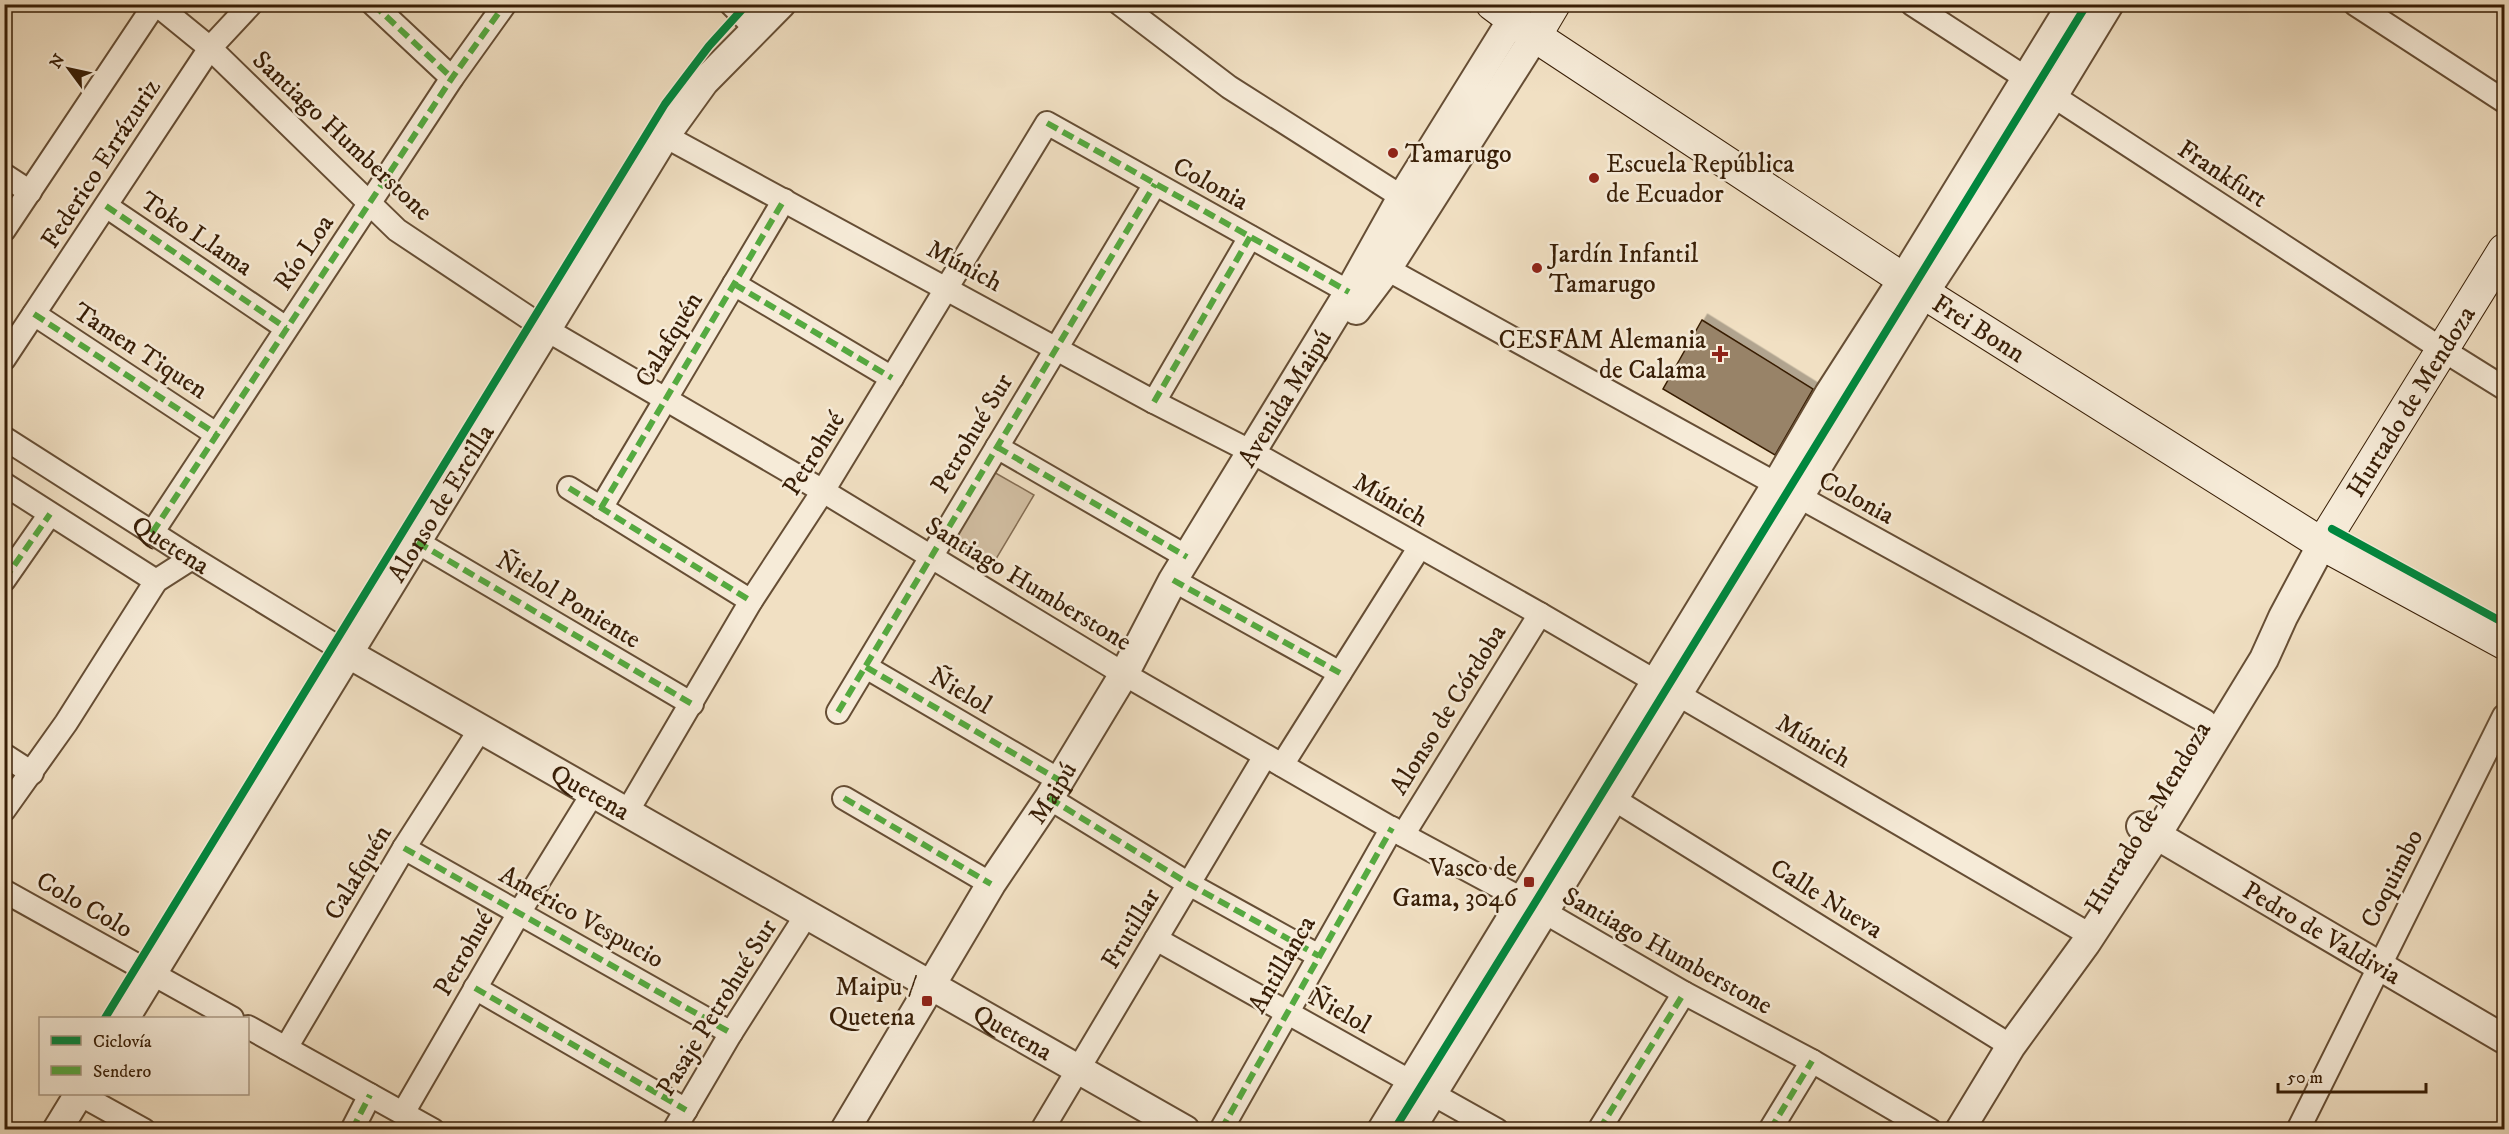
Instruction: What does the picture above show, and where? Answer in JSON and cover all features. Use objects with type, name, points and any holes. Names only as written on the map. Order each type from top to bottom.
[{"type":"main road","name":"Avenida Maipú","points":[[1515,16],[1554,4]]},
{"type":"main road","name":"Frei Bonn","points":[[1515,16],[1913,286],[2322,544],[2505,643]]},
{"type":"main road","name":"Hurtado de Mendoza","points":[[2322,544],[2505,250]]},
{"type":"street","name":"Santiago Humberstone","points":[[155,4],[210,48],[397,230],[548,330],[824,491],[1124,674],[1397,832],[1533,906],[1684,993],[1812,1061],[1930,1130]]},
{"type":"street","name":"Federico Errázuriz","points":[[4,230],[155,4]]},
{"type":"street","name":"Federico Errázuriz","points":[[4,359],[210,48],[251,4]]},
{"type":"street","points":[[373,4],[452,78]]},
{"type":"street","name":"Río Loa","points":[[152,533],[452,78],[505,4]]},
{"type":"street","points":[[731,4],[756,29]]},
{"type":"street","name":"Alonso de Ercilla","points":[[126,1017],[665,136],[704,82],[781,4]]},
{"type":"street","points":[[1120,4],[1229,87],[1402,197]]},
{"type":"street","name":"Frankfurt","points":[[1912,4],[2442,350],[2505,388]]},
{"type":"street","points":[[1913,286],[2026,78],[2072,4]]},
{"type":"street","points":[[1382,1130],[1421,1088],[1787,491],[1829,394],[1913,286],[2053,96],[2109,4]]},
{"type":"street","points":[[2355,4],[2505,100]]},
{"type":"street","name":"Avenida Maipú","points":[[1250,451],[1349,292],[1402,197],[1515,16]]},
{"type":"street","name":"Avenida Maipú","points":[[1250,451],[1387,269],[1515,16]]},
{"type":"street","name":"Colonia","points":[[1047,123],[1349,292]]},
{"type":"street","name":"Petrohué","points":[[627,812],[751,601],[824,491],[1047,123]]},
{"type":"street","name":"Múnich","points":[[665,136],[947,287],[1154,402],[1250,451],[1540,614],[2080,929]]},
{"type":"street","points":[[4,175],[30,192]]},
{"type":"street","name":"Petrohué Sur","points":[[838,712],[1155,184]]},
{"type":"street","name":"Calafquén","points":[[601,508],[784,200]]},
{"type":"street","name":"Toko Llama","points":[[106,206],[286,328]]},
{"type":"street","points":[[1154,402],[1250,237]]},
{"type":"street","name":"Colonia","points":[[1387,269],[2205,721]]},
{"type":"street","points":[[734,284],[892,378]]},
{"type":"street","name":"Tamen Tiquen","points":[[34,314],[216,434]]},
{"type":"street","name":"Quetena","points":[[4,438],[152,533],[349,654],[1185,1130]]},
{"type":"street","points":[[997,447],[1340,673]]},
{"type":"street","name":"Maipú","points":[[845,1130],[991,884],[1054,789],[1124,674],[1180,569],[1250,451]]},
{"type":"street","name":"Quetena","points":[[4,484],[156,581]]},
{"type":"street","points":[[569,488],[751,601]]},
{"type":"street","points":[[4,580],[50,514]]},
{"type":"street","name":"Ñielol Poniente","points":[[417,542],[692,704]]},
{"type":"street","name":"Hurtado de Mendoza","points":[[1960,1130],[2080,929],[2264,658],[2322,544]]},
{"type":"street","name":"Frutillar","points":[[1042,1130],[1189,884],[1273,760],[1340,673],[1419,548]]},
{"type":"street","points":[[4,810],[66,723],[156,581],[192,558]]},
{"type":"street","name":"Alonso de Córdoba","points":[[1397,832],[1540,614]]},
{"type":"street","name":"Hurtado de Mendoza","points":[[2018,1036],[2086,943],[2205,721],[2249,651],[2283,617]]},
{"type":"street","name":"Ñielol","points":[[866,667],[1054,789],[1189,884],[1319,956]]},
{"type":"street","points":[[1533,906],[1612,798],[1666,687]]},
{"type":"street","name":"Coquimbo","points":[[2298,1130],[2505,716]]},
{"type":"street","name":"Calafquén","points":[[286,1048],[404,848],[481,728]]},
{"type":"street","points":[[4,755],[32,772]]},
{"type":"street","name":"Petrohué","points":[[403,1113],[519,913],[593,793]]},
{"type":"street","points":[[844,798],[991,884]]},
{"type":"street","name":"Calle Nueva","points":[[1612,798],[2018,1036]]},
{"type":"street","name":"Pedro de Valdivia","points":[[2148,831],[2505,1039]]},
{"type":"street","name":"Antillanca","points":[[1221,1130],[1319,956],[1397,832]]},
{"type":"street","name":"Américo Vespucio","points":[[404,848],[731,1033]]},
{"type":"street","name":"Colo Colo","points":[[4,891],[230,1017]]},
{"type":"street","name":"Pasaje Petrohué Sur","points":[[674,1130],[731,1033],[807,914]]},
{"type":"street","name":"Ñielol","points":[[1156,939],[1497,1130]]},
{"type":"street","points":[[475,988],[686,1110]]},
{"type":"street","points":[[1599,1130],[1684,993]]},
{"type":"street","points":[[249,1028],[434,1130]]},
{"type":"street","points":[[1770,1130],[1812,1061]]},
{"type":"street","points":[[1410,1130],[1421,1088]]},
{"type":"street","points":[[57,1130],[78,1095]]},
{"type":"street","points":[[81,1095],[144,1130]]},
{"type":"street","points":[[352,1130],[370,1095]]},
{"type":"shaded area","points":[[992,471],[1034,495],[993,564],[952,540]]},
{"type":"building","name":"CESFAM Alemania de Calama","points":[[1702,320],[1813,389],[1775,455],[1663,389]]},
{"type":"marked path","points":[[373,4],[452,78]]},
{"type":"marked path","points":[[152,533],[452,78],[505,4]]},
{"type":"marked path","points":[[1047,123],[1349,292]]},
{"type":"marked path","points":[[838,712],[1155,184]]},
{"type":"marked path","points":[[601,508],[784,200]]},
{"type":"marked path","points":[[106,206],[286,328]]},
{"type":"marked path","points":[[1154,402],[1250,237]]},
{"type":"marked path","points":[[734,284],[892,378]]},
{"type":"marked path","points":[[34,314],[216,434]]},
{"type":"marked path","points":[[997,447],[1187,557]]},
{"type":"marked path","points":[[569,488],[751,601]]},
{"type":"marked path","points":[[4,580],[50,514]]},
{"type":"marked path","points":[[417,542],[692,704]]},
{"type":"marked path","points":[[1173,580],[1340,673]]},
{"type":"marked path","points":[[866,667],[1059,780]]},
{"type":"marked path","points":[[844,798],[991,884]]},
{"type":"marked path","points":[[1049,798],[1189,884],[1319,956]]},
{"type":"marked path","points":[[1221,1130],[1392,828]]},
{"type":"marked path","points":[[404,848],[731,1033]]},
{"type":"marked path","points":[[475,988],[686,1110]]},
{"type":"marked path","points":[[1599,1130],[1684,993]]},
{"type":"marked path","points":[[1770,1130],[1812,1061]]},
{"type":"marked path","points":[[352,1130],[370,1095]]},
{"type":"cycle path","points":[[106,1017],[665,104],[709,46],[747,4]]},
{"type":"cycle path","points":[[1394,1130],[2087,4]]},
{"type":"cycle path","points":[[2332,529],[2504,623]]},
{"type":"place","name":"Tamarugo","points":[[1393,153]]},
{"type":"place","name":"Escuela República de Ecuador","points":[[1594,178]]},
{"type":"place","name":"Jardín Infantil Tamarugo","points":[[1537,268]]},
{"type":"place","name":"CESFAM Alemania de Calama","points":[[1720,354]]},
{"type":"place","name":"Vasco de Gama, 3046","points":[[1529,882]]},
{"type":"place","name":"Maipu / Quetena","points":[[927,1001]]}]
